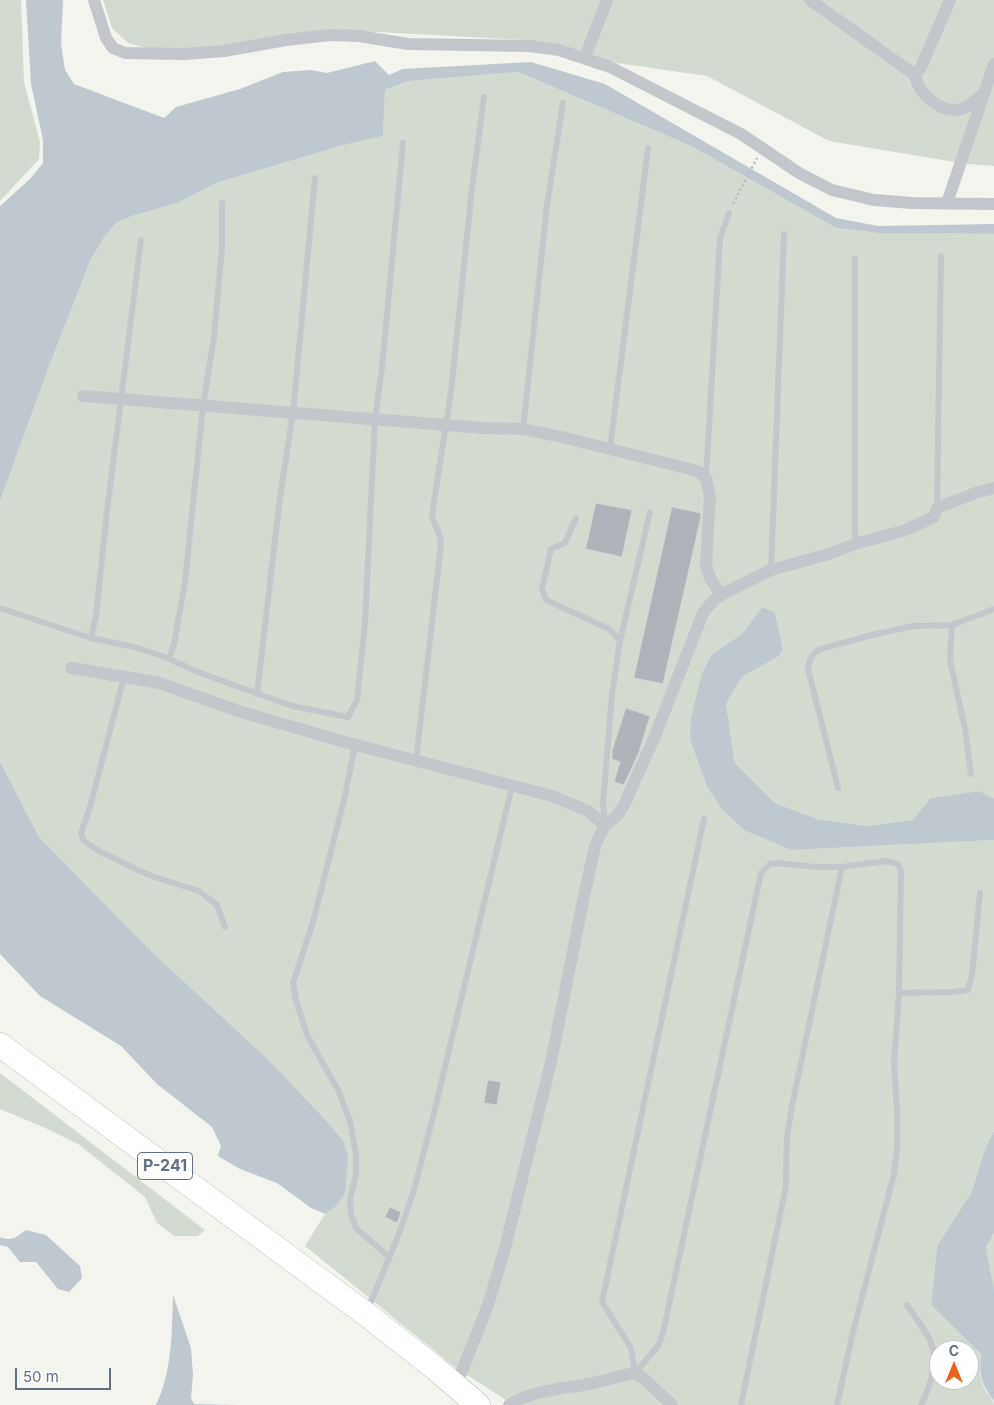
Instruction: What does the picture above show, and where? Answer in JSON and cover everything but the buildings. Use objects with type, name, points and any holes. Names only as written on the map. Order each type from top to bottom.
[{"type":"highway","name":"Р-241","points":[[0,1045],[366,1314],[478,1405]]},
{"type":"street","points":[[94,0],[106,38],[113,48],[125,53],[184,54],[224,51],[286,40],[330,35],[358,36],[416,45],[529,46],[559,50],[585,57],[610,67],[741,134],[799,173],[832,190],[874,200],[912,203],[994,204]]},
{"type":"street","points":[[585,57],[607,0]]},
{"type":"street","points":[[810,0],[915,75]]},
{"type":"street","points":[[950,0],[921,67],[915,75],[916,83],[928,98],[947,108],[958,110],[968,106],[984,93]]},
{"type":"street","points":[[947,203],[994,64]]},
{"type":"street","points":[[83,396],[445,425],[523,429],[610,448],[690,469],[699,472],[706,478],[710,497],[706,565],[710,578],[721,595]]},
{"type":"street","points":[[456,1386],[488,1305],[505,1248],[551,1062],[582,901],[595,846],[605,825],[617,816],[624,805],[655,736],[703,613],[721,595],[771,570],[911,528],[934,517],[937,508],[978,492],[994,488]]},
{"type":"street","points":[[71,668],[160,683],[235,710],[355,745],[561,800],[588,811],[605,825]]},
{"type":"street","points":[[508,1405],[518,1399],[539,1392],[591,1384],[635,1373],[672,1405]]},
{"type":"lane","points":[[416,761],[442,544],[441,533],[433,524],[432,515],[451,392],[472,188],[484,96]]},
{"type":"lane","points":[[523,429],[547,205],[563,103]]},
{"type":"lane","points":[[0,608],[91,638],[134,647],[292,706],[348,717],[357,700],[365,623],[376,419],[403,143]]},
{"type":"lane","points":[[610,448],[648,148]]},
{"type":"lane","points":[[257,694],[280,497],[292,413],[315,178]]},
{"type":"lane","points":[[169,659],[174,644],[185,582],[203,406],[214,337],[222,247],[222,203]]},
{"type":"lane","points":[[706,478],[720,238],[729,213]]},
{"type":"lane","points":[[771,570],[784,234]]},
{"type":"lane","points":[[91,638],[96,616],[141,240]]},
{"type":"lane","points":[[937,508],[941,256]]},
{"type":"lane","points":[[855,260],[855,544]]},
{"type":"lane","points":[[605,825],[604,793],[612,694],[620,641],[650,512]]},
{"type":"lane","points":[[576,518],[565,543],[550,549],[542,589],[546,600],[609,629],[620,641]]},
{"type":"lane","points":[[838,788],[808,669],[810,658],[813,654],[820,649],[914,626],[952,625],[994,609]]},
{"type":"lane","points":[[952,625],[950,660],[965,729],[971,774]]},
{"type":"lane","points":[[124,677],[90,807],[81,833],[84,841],[97,850],[154,877],[199,891],[217,905],[225,927]]},
{"type":"lane","points":[[355,745],[345,796],[315,913],[293,984],[307,1034],[338,1090],[350,1120],[356,1156],[356,1174],[350,1199],[351,1214],[356,1228],[389,1257]]},
{"type":"lane","points":[[366,1314],[400,1231],[414,1190],[512,786]]},
{"type":"lane","points":[[635,1373],[631,1348],[602,1302],[704,820]]},
{"type":"lane","points":[[635,1373],[658,1346],[663,1333],[761,873],[770,864],[778,863],[816,867],[842,867],[885,861],[898,864],[901,871],[899,993],[894,1062],[897,1150],[894,1174],[853,1332],[837,1405]]},
{"type":"lane","points":[[740,1405],[786,1186],[787,1137],[792,1106],[842,867]]},
{"type":"lane","points":[[899,993],[968,990],[972,975],[980,893]]},
{"type":"lane","points":[[907,1305],[933,1349],[933,1366],[926,1397],[921,1405]]},
{"type":"path","points":[[729,213],[738,191],[756,158]]},
{"type":"shaded area","points":[[0,0],[21,0],[24,82],[40,142],[39,159],[0,201]]},
{"type":"shaded area","points":[[26,0],[63,0],[61,44],[65,70],[74,84],[164,118],[176,107],[240,89],[283,72],[311,70],[327,73],[375,61],[389,75],[403,69],[531,62],[605,84],[836,218],[878,226],[994,224],[994,234],[878,233],[836,228],[691,146],[518,72],[409,81],[385,90],[383,136],[344,145],[216,183],[178,203],[132,216],[116,223],[103,239],[91,259],[48,369],[0,501],[0,206],[30,179],[43,163],[43,140],[31,84]]},
{"type":"shaded area","points":[[103,0],[994,0],[994,166],[967,164],[829,141],[707,76],[617,63],[525,40],[360,31],[165,53],[128,43],[112,28]]},
{"type":"shaded area","points":[[518,72],[691,146],[836,228],[878,233],[994,234],[994,798],[979,791],[932,798],[914,820],[867,826],[817,819],[775,803],[735,763],[726,704],[742,677],[779,656],[783,649],[775,612],[762,607],[742,634],[713,653],[691,718],[792,850],[994,840],[994,1131],[985,1149],[971,1193],[937,1246],[931,1305],[967,1340],[929,1340],[929,1390],[979,1390],[979,1352],[981,1354],[981,1379],[994,1405],[514,1405],[456,1368],[305,1246],[325,1214],[335,1207],[343,1140],[269,1060],[153,953],[39,837],[0,761],[0,501],[48,369],[91,259],[103,239],[116,223],[132,216],[178,203],[216,183],[344,145],[383,136],[385,90],[409,81]]},
{"type":"shaded area","points":[[762,607],[775,612],[783,649],[779,656],[742,677],[726,704],[735,763],[775,803],[817,819],[867,826],[913,820],[931,798],[979,791],[994,798],[994,840],[792,850],[744,830],[722,809],[707,786],[690,739],[691,718],[702,673],[713,653],[742,634]]},
{"type":"shaded area","points":[[0,761],[39,837],[153,953],[269,1060],[343,1140],[348,1157],[345,1193],[335,1207],[325,1214],[311,1208],[277,1183],[240,1169],[218,1156],[221,1146],[212,1127],[157,1084],[121,1046],[40,996],[0,954]]},
{"type":"shaded area","points":[[0,1073],[205,1230],[198,1236],[174,1236],[157,1223],[145,1197],[78,1144],[0,1109]]},
{"type":"shaded area","points":[[994,1131],[994,1233],[986,1247],[994,1289],[994,1401],[982,1379],[979,1340],[967,1340],[931,1305],[937,1246],[971,1193],[985,1149]]},
{"type":"shaded area","points":[[26,1230],[46,1235],[80,1266],[82,1278],[69,1292],[58,1289],[36,1262],[20,1262],[8,1247],[0,1245],[0,1237],[11,1239]]},
{"type":"shaded area","points":[[994,1233],[994,1289],[986,1247]]},
{"type":"shaded area","points":[[173,1295],[191,1348],[193,1375],[191,1398],[194,1404],[238,1405],[156,1405],[168,1365]]}]
